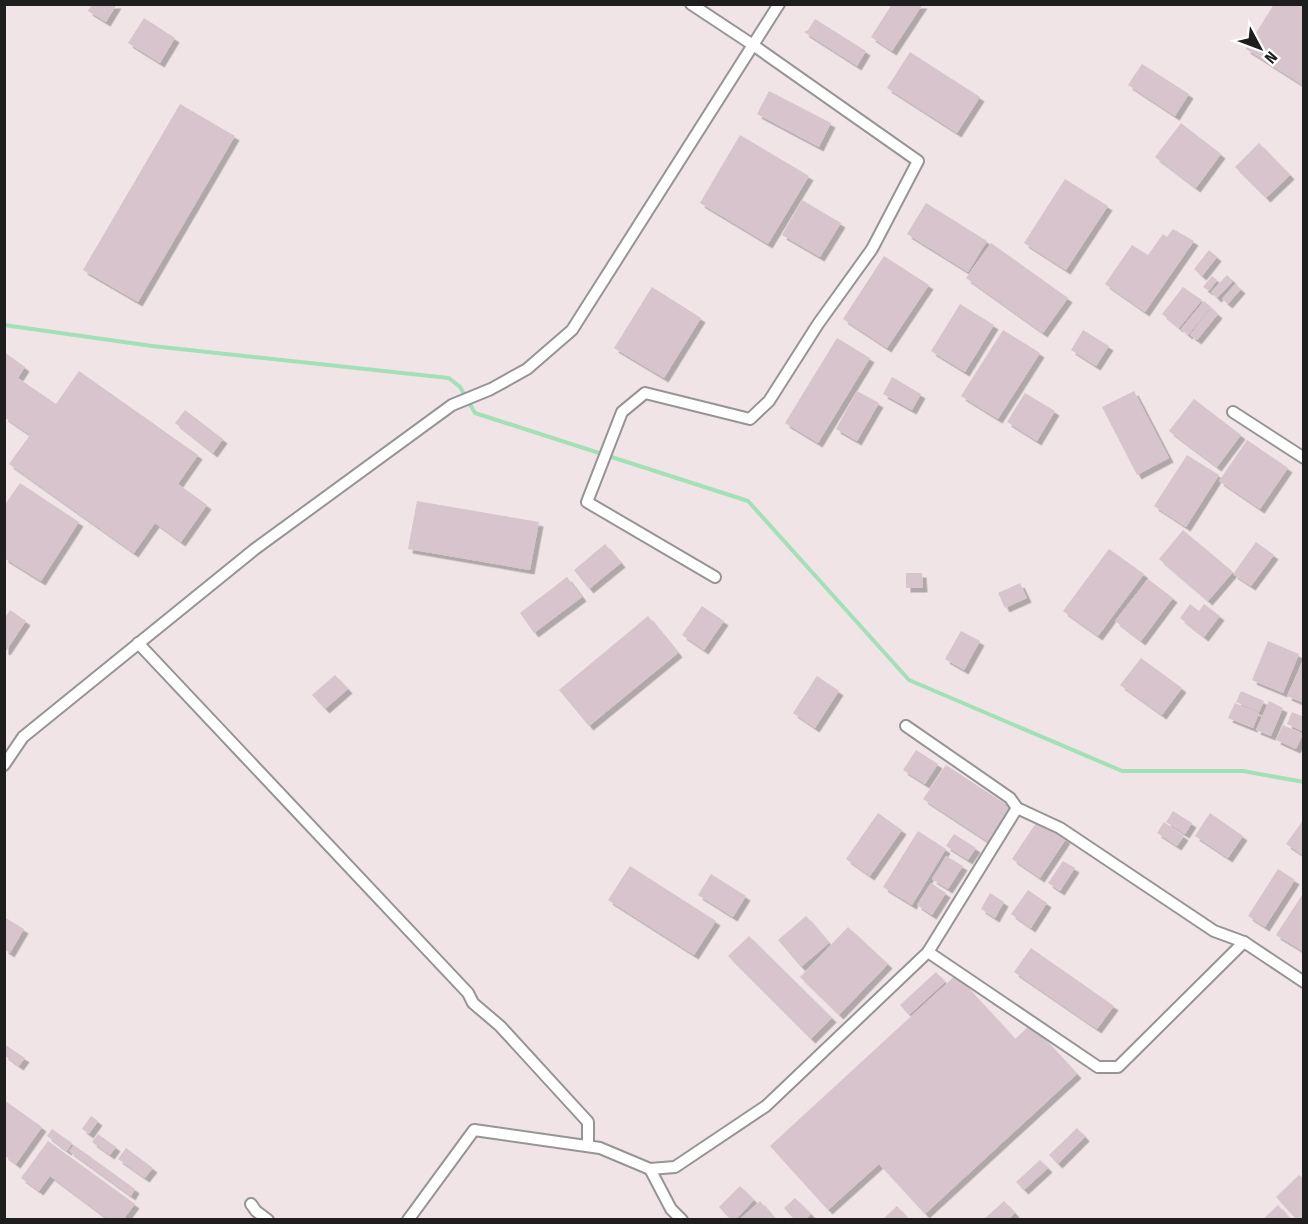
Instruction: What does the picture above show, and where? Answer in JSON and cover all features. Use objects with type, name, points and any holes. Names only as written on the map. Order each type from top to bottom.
[{"type":"street","points":[[691,4],[918,160],[872,249],[818,324],[769,401],[750,419],[645,393],[622,412],[587,502],[715,577]]},
{"type":"street","points":[[4,765],[9,750],[23,737],[255,549],[452,405],[491,389],[527,369],[572,330],[779,4]]},
{"type":"street","points":[[1233,412],[1304,458]]},
{"type":"street","points":[[138,643],[461,985],[473,1003],[500,1026],[588,1122],[588,1145]]},
{"type":"street","points":[[906,726],[1010,798],[1017,808],[1060,828],[1214,931],[1244,942],[1304,982]]},
{"type":"street","points":[[408,1220],[474,1130],[588,1145],[650,1169],[675,1167],[766,1107],[928,952],[1017,808]]},
{"type":"street","points":[[928,952],[1098,1067],[1118,1067],[1244,942]]},
{"type":"street","points":[[650,1169],[671,1209],[682,1220]]},
{"type":"street","points":[[251,1204],[268,1220]]},
{"type":"building","points":[[92,4],[117,4],[106,22],[88,11]]},
{"type":"building","points":[[892,4],[923,4],[892,51],[871,37]]},
{"type":"building","points":[[1274,4],[1304,4],[1304,86],[1246,49]]},
{"type":"building","points":[[144,18],[175,38],[160,63],[128,43]]},
{"type":"building","points":[[815,19],[866,51],[857,66],[804,32]]},
{"type":"building","points":[[910,52],[980,97],[957,133],[887,88]]},
{"type":"building","points":[[1142,64],[1189,94],[1175,116],[1128,85]]},
{"type":"building","points":[[769,91],[831,123],[819,147],[757,114]]},
{"type":"building","points":[[180,104],[235,136],[138,302],[83,270]]},
{"type":"building","points":[[1181,123],[1221,154],[1196,188],[1155,157]]},
{"type":"building","points":[[740,135],[809,176],[768,244],[700,203]]},
{"type":"building","points":[[1259,143],[1290,175],[1266,198],[1235,167]]},
{"type":"building","points":[[1065,179],[1108,206],[1066,270],[1024,243]]},
{"type":"building","points":[[802,200],[841,223],[820,257],[782,235]]},
{"type":"building","points":[[926,203],[987,241],[968,272],[907,234]]},
{"type":"building","points":[[1173,229],[1194,241],[1145,312],[1105,284],[1132,245],[1148,255],[1163,234],[1167,237]]},
{"type":"building","points":[[991,243],[1068,298],[1043,333],[966,278]]},
{"type":"building","points":[[1209,250],[1217,257],[1202,276],[1194,269]]},
{"type":"building","points":[[884,256],[929,285],[887,348],[843,319]]},
{"type":"building","points":[[1227,275],[1233,281],[1217,298],[1211,292]]},
{"type":"building","points":[[1212,276],[1217,280],[1209,291],[1203,287]]},
{"type":"building","points":[[1235,284],[1241,289],[1228,304],[1222,299]]},
{"type":"building","points":[[652,287],[701,318],[664,378],[614,348]]},
{"type":"building","points":[[1183,287],[1202,300],[1179,328],[1162,314]]},
{"type":"building","points":[[1204,301],[1211,307],[1188,335],[1181,329]]},
{"type":"building","points":[[960,304],[994,325],[965,372],[931,351]]},
{"type":"building","points":[[1211,308],[1218,314],[1197,340],[1190,335]]},
{"type":"building","points":[[1003,330],[1040,353],[998,419],[961,396]]},
{"type":"building","points":[[1083,330],[1109,346],[1096,366],[1071,350]]},
{"type":"building","points":[[837,338],[870,358],[818,443],[785,423]]},
{"type":"building","points":[[4,352],[25,367],[18,378],[56,404],[79,371],[198,455],[178,484],[207,505],[181,542],[155,523],[134,553],[9,464],[30,435],[4,417]]},
{"type":"building","points":[[892,377],[921,394],[912,410],[883,394]]},
{"type":"building","points":[[857,391],[879,403],[857,441],[836,429]]},
{"type":"building","points":[[1134,391],[1169,458],[1137,475],[1102,407]]},
{"type":"building","points":[[1025,393],[1055,411],[1037,441],[1007,422]]},
{"type":"building","points":[[1194,399],[1241,435],[1217,467],[1169,431]]},
{"type":"building","points":[[185,410],[223,439],[213,453],[175,423]]},
{"type":"building","points":[[1247,440],[1288,468],[1260,509],[1219,481]]},
{"type":"building","points":[[1187,455],[1219,475],[1186,527],[1154,506]]},
{"type":"building","points":[[20,483],[79,522],[41,581],[4,558],[4,506]]},
{"type":"building","points":[[417,501],[539,522],[530,570],[408,549]]},
{"type":"building","points":[[1183,530],[1233,572],[1208,601],[1159,559]]},
{"type":"building","points":[[1256,542],[1274,555],[1251,586],[1233,574]]},
{"type":"building","points":[[605,544],[621,563],[589,589],[574,570]]},
{"type":"building","points":[[1109,549],[1144,574],[1098,636],[1063,611]]},
{"type":"building","points":[[906,573],[922,573],[923,588],[906,588]]},
{"type":"building","points":[[567,577],[582,597],[534,633],[520,613]]},
{"type":"building","points":[[1148,579],[1173,598],[1141,641],[1115,621]]},
{"type":"building","points":[[1020,583],[1027,598],[1005,608],[998,593]]},
{"type":"building","points":[[1190,604],[1199,611],[1204,604],[1220,616],[1204,637],[1180,618]]},
{"type":"building","points":[[702,606],[724,621],[704,650],[682,635]]},
{"type":"building","points":[[10,610],[26,621],[6,651],[4,650],[4,619]]},
{"type":"building","points":[[648,616],[678,653],[589,726],[559,690]]},
{"type":"building","points":[[961,631],[980,641],[964,670],[945,659]]},
{"type":"building","points":[[1268,641],[1299,654],[1283,693],[1252,680]]},
{"type":"building","points":[[1141,658],[1182,688],[1162,715],[1120,685]]},
{"type":"building","points":[[1304,659],[1304,703],[1287,696]]},
{"type":"building","points":[[335,675],[348,689],[325,709],[312,695]]},
{"type":"building","points":[[817,676],[839,691],[815,728],[793,713]]},
{"type":"building","points":[[1241,691],[1264,701],[1259,712],[1236,702]]},
{"type":"building","points":[[1269,701],[1283,708],[1271,736],[1256,730]]},
{"type":"building","points":[[1235,703],[1259,713],[1253,728],[1228,718]]},
{"type":"building","points":[[1292,712],[1304,717],[1304,732],[1287,724]]},
{"type":"building","points":[[1283,725],[1303,734],[1296,749],[1276,740]]},
{"type":"building","points":[[916,750],[938,764],[925,784],[903,770]]},
{"type":"building","points":[[946,765],[1013,809],[990,843],[923,799]]},
{"type":"building","points":[[1173,811],[1192,823],[1185,834],[1166,822]]},
{"type":"building","points":[[878,813],[902,830],[870,876],[846,859]]},
{"type":"building","points":[[1210,813],[1243,836],[1228,858],[1195,836]]},
{"type":"building","points":[[1304,819],[1304,856],[1286,844]]},
{"type":"building","points":[[1038,820],[1066,839],[1040,878],[1012,859]]},
{"type":"building","points":[[1164,822],[1184,836],[1177,846],[1157,833]]},
{"type":"building","points":[[918,831],[946,849],[912,905],[883,887]]},
{"type":"building","points":[[954,834],[976,848],[968,860],[946,846]]},
{"type":"building","points":[[946,856],[963,866],[948,889],[932,879]]},
{"type":"building","points":[[1063,861],[1075,868],[1060,891],[1048,883]]},
{"type":"building","points":[[630,866],[716,921],[694,955],[608,900]]},
{"type":"building","points":[[1278,869],[1295,880],[1265,927],[1248,916]]},
{"type":"building","points":[[711,874],[746,896],[733,917],[698,895]]},
{"type":"building","points":[[931,883],[946,893],[932,915],[917,905]]},
{"type":"building","points":[[1028,890],[1047,903],[1031,928],[1011,914]]},
{"type":"building","points":[[1304,892],[1304,952],[1276,935]]},
{"type":"building","points":[[990,893],[1004,902],[995,918],[981,909]]},
{"type":"building","points":[[806,916],[829,943],[801,967],[778,940]]},
{"type":"building","points":[[4,917],[24,929],[10,953],[4,949]]},
{"type":"building","points":[[848,927],[888,964],[839,1015],[800,977]]},
{"type":"building","points":[[749,936],[832,1018],[811,1039],[728,956]]},
{"type":"building","points":[[1031,948],[1114,1006],[1097,1029],[1014,972]]},
{"type":"building","points":[[936,972],[945,982],[909,1015],[900,1005]]},
{"type":"building","points":[[956,975],[1015,1039],[1031,1024],[1077,1074],[925,1214],[879,1164],[828,1210],[770,1146]]},
{"type":"building","points":[[4,1044],[25,1058],[19,1066],[4,1055]]},
{"type":"building","points":[[4,1100],[42,1127],[16,1164],[4,1155]]},
{"type":"building","points":[[91,1116],[98,1121],[89,1134],[82,1129]]},
{"type":"building","points":[[1077,1128],[1085,1137],[1058,1164],[1049,1155]]},
{"type":"building","points":[[52,1129],[72,1143],[67,1151],[47,1136]]},
{"type":"building","points":[[98,1134],[116,1147],[110,1155],[92,1142]]},
{"type":"building","points":[[48,1141],[135,1204],[123,1220],[109,1220],[50,1176],[39,1191],[21,1178]]},
{"type":"building","points":[[74,1145],[135,1189],[131,1196],[69,1151]]},
{"type":"building","points":[[126,1148],[153,1168],[145,1178],[118,1159]]},
{"type":"building","points":[[1040,1160],[1048,1168],[1024,1190],[1016,1182]]},
{"type":"building","points":[[1299,1175],[1304,1179],[1304,1220],[1297,1220],[1276,1197]]},
{"type":"building","points":[[740,1186],[754,1200],[735,1220],[731,1220],[719,1207]]},
{"type":"building","points":[[795,1198],[811,1214],[805,1220],[795,1220],[784,1208]]},
{"type":"building","points":[[760,1201],[776,1220],[739,1220]]},
{"type":"building","points":[[1004,1201],[1015,1213],[1008,1220],[983,1220]]},
{"type":"building","points":[[1278,1205],[1291,1220],[1262,1220]]},
{"type":"building","points":[[897,1206],[909,1220],[882,1220]]},
{"type":"waterway","points":[[4,325],[152,346],[449,378],[460,387],[475,413],[748,501],[909,680],[1122,771],[1243,771],[1304,782]]}]
